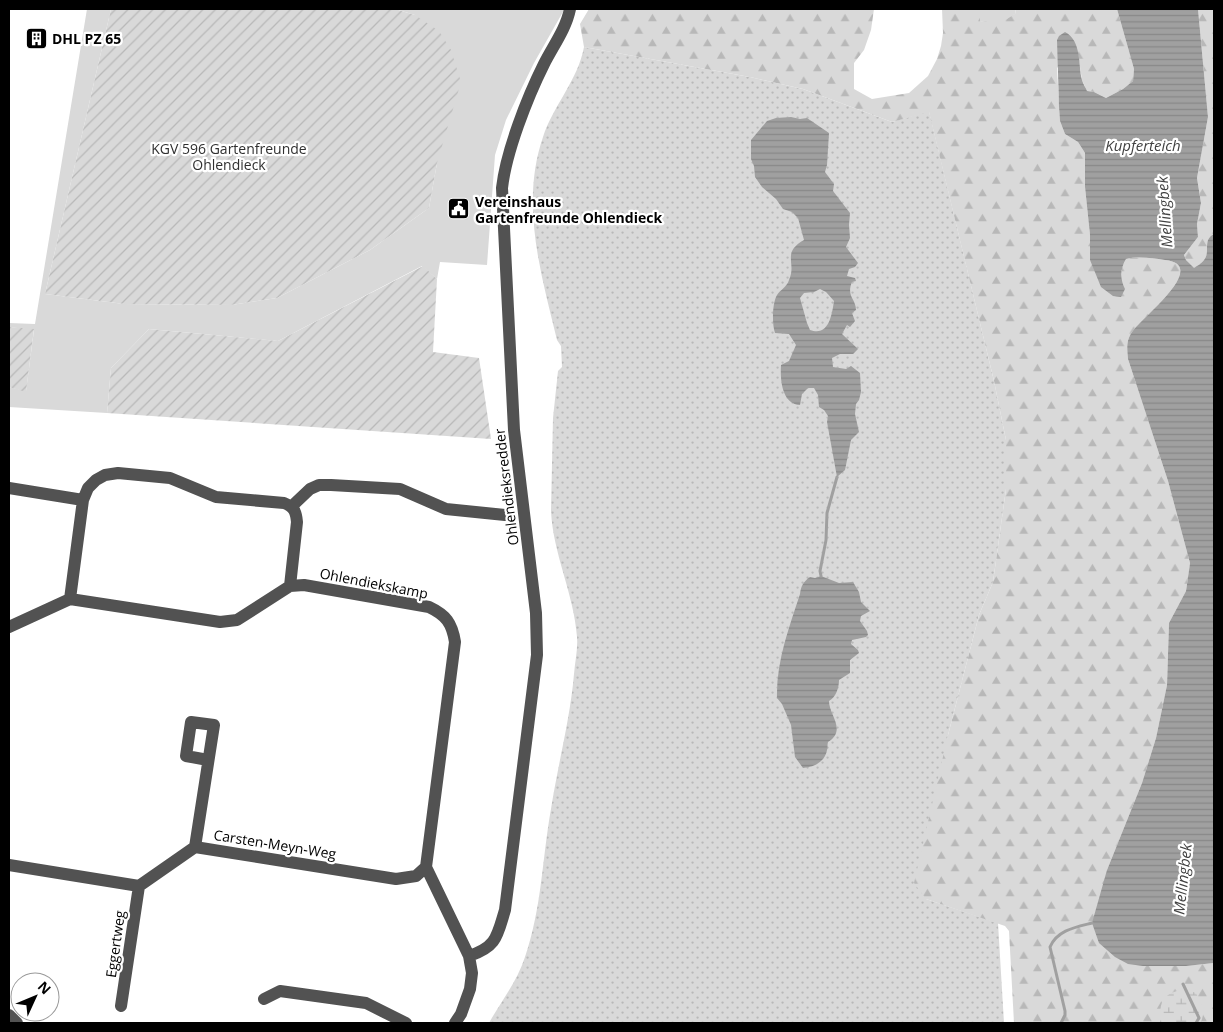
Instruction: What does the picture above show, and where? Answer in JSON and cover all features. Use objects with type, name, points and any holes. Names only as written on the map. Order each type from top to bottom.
[{"type":"street","name":"Ohlendieksredder","points":[[469,956],[490,947],[497,936],[505,910],[537,656],[536,614],[514,430],[502,188],[507,160],[525,109],[544,64],[564,27],[570,9]]},
{"type":"street","points":[[9,627],[70,600],[220,622],[237,620],[290,586],[298,522],[296,513],[292,506],[284,503],[216,497],[170,478],[118,472],[105,474],[88,488],[83,500],[70,600]]},
{"type":"street","points":[[292,506],[310,490],[320,485],[331,485],[400,490],[446,509],[505,515]]},
{"type":"street","points":[[15,489],[83,500]]},
{"type":"street","name":"Ohlendiekskamp","points":[[290,586],[304,585],[429,607],[440,612],[453,630],[455,642],[426,867]]},
{"type":"street","points":[[195,847],[208,760]]},
{"type":"street","name":"Carsten-Meyn-Weg","points":[[139,886],[195,847],[396,879],[416,876],[426,867]]},
{"type":"street","points":[[9,865],[139,886]]},
{"type":"street","points":[[426,867],[469,956],[472,973],[470,989],[463,1009],[454,1023]]},
{"type":"street","name":"Eggertweg","points":[[121,1006],[139,886]]},
{"type":"street","points":[[264,1000],[280,991],[366,1003],[406,1023]]},
{"type":"street","points":[[9,1015],[18,1023]]},
{"type":"green space","points":[[87,9],[111,9],[45,294],[124,304],[231,305],[277,298],[370,250],[429,208],[437,163],[415,15],[395,9],[564,10],[534,63],[506,120],[495,155],[487,265],[440,262],[437,279],[422,266],[278,341],[149,329],[111,368],[107,413],[9,407],[9,387],[26,391],[34,330],[9,327],[9,323],[35,324]]},
{"type":"green space","name":"KGV 596 Gartenfreunde Ohlendieck","points":[[111,9],[395,9],[415,15],[439,31],[451,50],[461,82],[437,163],[429,208],[370,250],[277,298],[231,305],[124,304],[45,294]]},
{"type":"green space","points":[[589,9],[874,9],[871,30],[864,50],[854,63],[854,89],[872,99],[909,93],[928,76],[941,46],[943,33],[942,9],[980,9],[980,22],[1015,14],[1016,9],[1117,9],[1134,69],[1133,81],[1106,98],[1087,91],[1082,80],[1077,48],[1057,68],[1060,121],[1065,134],[1078,142],[1085,153],[1085,187],[1090,235],[1090,260],[1121,282],[1122,267],[1126,259],[1131,258],[1165,260],[1177,264],[1180,272],[1177,282],[1169,293],[1132,332],[1127,348],[1128,359],[1168,481],[1190,563],[1186,591],[1169,623],[1167,685],[1156,738],[1142,783],[1107,870],[1143,966],[1186,966],[1214,963],[1214,1023],[1014,1023],[1009,931],[1005,926],[926,899],[914,883],[948,735],[979,615],[993,582],[1006,489],[1006,440],[994,381],[929,112],[892,122],[803,89],[750,77],[584,47],[580,24]]},
{"type":"green space","points":[[980,9],[1016,9],[1015,14],[1007,19],[980,22]]},
{"type":"green space","points":[[1198,9],[1214,9],[1214,234],[1208,239],[1206,257],[1194,269],[1184,255],[1198,237],[1197,224],[1201,203],[1197,178],[1208,117]]},
{"type":"green space","points":[[584,47],[750,77],[803,89],[892,122],[929,111],[994,381],[1006,440],[1006,489],[993,582],[979,615],[948,735],[926,899],[998,923],[1004,1023],[489,1023],[518,975],[531,938],[554,792],[570,708],[577,651],[575,621],[555,543],[551,511],[553,418],[558,371],[562,367],[561,346],[557,340],[539,264],[535,239],[533,188],[536,162],[543,137],[553,114],[571,82]]},
{"type":"green space","points":[[423,266],[437,279],[433,352],[479,358],[491,439],[107,413],[111,368],[149,329],[278,341]]},
{"type":"green space","points":[[9,327],[34,329],[26,392],[9,387]]},
{"type":"green space","points":[[1184,989],[1196,993],[1204,1011],[1201,1023],[1160,1023],[1163,1000],[1166,996]]},
{"type":"water","name":"Kupferteich","points":[[1117,9],[1198,9],[1208,117],[1197,178],[1201,203],[1197,224],[1198,237],[1184,255],[1194,268],[1206,257],[1208,239],[1214,234],[1214,963],[1186,966],[1128,964],[1115,957],[1099,943],[1092,923],[1107,870],[1142,783],[1156,738],[1167,685],[1169,623],[1186,591],[1190,563],[1168,481],[1128,359],[1127,348],[1132,332],[1169,293],[1177,282],[1180,272],[1177,264],[1165,260],[1131,258],[1126,259],[1123,266],[1122,282],[1125,289],[1121,297],[1113,296],[1101,287],[1090,260],[1090,235],[1085,187],[1085,153],[1078,142],[1065,134],[1060,121],[1057,40],[1065,32],[1077,47],[1082,80],[1087,91],[1106,98],[1133,81],[1134,69]]},
{"type":"water","points":[[776,118],[807,118],[829,133],[825,172],[834,184],[833,191],[850,213],[850,238],[846,247],[858,263],[855,267],[849,269],[847,276],[855,278],[856,281],[852,282],[850,291],[856,310],[852,313],[855,321],[850,327],[847,325],[842,334],[858,349],[853,354],[840,354],[832,358],[833,367],[846,369],[851,366],[860,373],[861,392],[856,404],[855,414],[859,432],[851,440],[845,470],[837,477],[827,422],[828,416],[819,407],[818,395],[814,388],[808,388],[802,394],[800,405],[794,404],[789,400],[783,390],[781,365],[789,361],[796,345],[789,334],[775,333],[773,308],[777,295],[787,285],[789,280],[793,249],[804,240],[798,218],[792,212],[783,209],[776,199],[762,187],[755,177],[751,159],[751,140],[767,121]],"holes":[[[820,289],[826,292],[834,301],[828,323],[821,330],[810,330],[800,298],[804,293]]]},
{"type":"water","points":[[821,576],[839,583],[853,582],[859,592],[861,602],[870,611],[861,616],[860,621],[868,635],[852,640],[851,644],[859,653],[850,660],[850,673],[839,680],[837,692],[829,701],[837,727],[833,737],[828,742],[826,754],[818,763],[803,768],[795,757],[791,725],[782,704],[777,698],[777,685],[784,645],[802,586],[810,577]]},
{"type":"waterway","points":[[821,576],[820,571],[826,540],[827,513],[837,477]]},
{"type":"waterway","points":[[1061,1023],[1065,1011],[1050,947],[1053,941],[1062,933],[1092,923]]},
{"type":"waterway","name":"Mellingbek","points":[[1183,984],[1199,1018],[1196,1023]]},
{"type":"place","name":"DHL PZ 65","points":[[36,38]]},
{"type":"place","name":"Vereinshaus Gartenfreunde Ohlendieck","points":[[459,209]]}]
